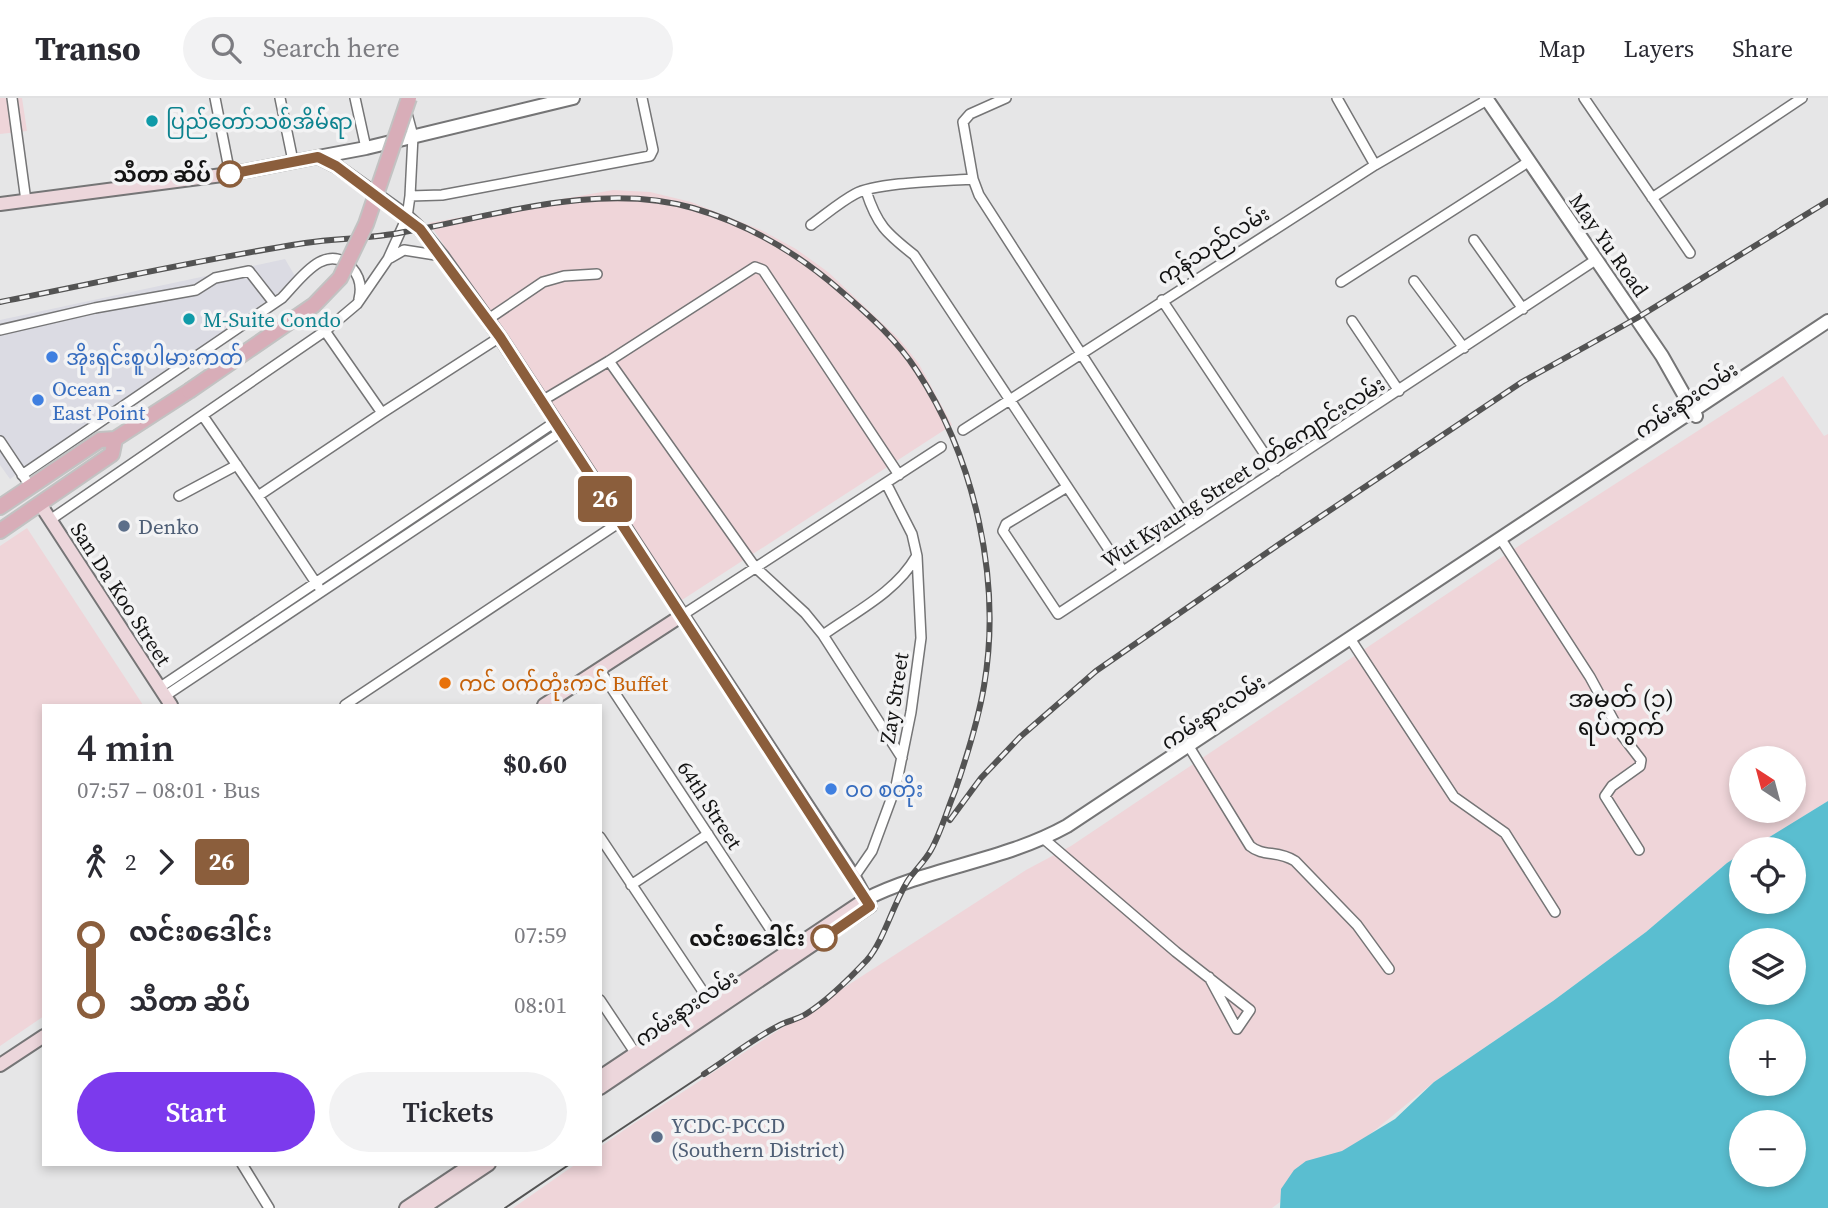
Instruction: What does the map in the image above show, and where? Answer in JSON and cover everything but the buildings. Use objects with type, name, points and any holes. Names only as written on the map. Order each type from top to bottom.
[{"type":"main road","points":[[0,507],[26,481],[100,440],[115,439],[314,305],[340,278],[366,224],[410,98]]},
{"type":"main road","points":[[0,204],[230,174],[318,157],[336,166],[407,218],[420,229],[442,256],[500,337],[868,902]]},
{"type":"main road","points":[[0,531],[113,454],[115,439]]},
{"type":"main road","name":"San Da Koo Street","points":[[40,504],[165,696]]},
{"type":"main road","points":[[546,704],[681,616]]},
{"type":"main road","name":"ကမ်းနားလမ်း","points":[[602,1086],[638,1058],[868,902]]},
{"type":"main road","points":[[0,1065],[42,1037]]},
{"type":"main road","name":"ကမ်းနားလမ်း","points":[[602,1076],[638,1058]]},
{"type":"main road","points":[[406,1208],[478,1166]]},
{"type":"main road","points":[[423,1208],[478,1166]]},
{"type":"street","points":[[12,98],[26,201]]},
{"type":"street","points":[[215,98],[230,174]]},
{"type":"street","points":[[280,98],[293,161]]},
{"type":"street","points":[[355,98],[366,148]]},
{"type":"street","points":[[50,520],[326,331],[357,304],[388,259],[407,218],[413,136],[404,98]]},
{"type":"street","points":[[318,157],[366,148],[547,101],[573,98]]},
{"type":"street","points":[[410,196],[442,195],[650,156],[653,150],[642,98]]},
{"type":"street","points":[[1006,98],[965,117],[963,122],[979,195],[1192,526]]},
{"type":"street","points":[[1337,98],[1375,165]]},
{"type":"street","points":[[1584,98],[1690,253]]},
{"type":"street","points":[[1651,198],[1802,98]]},
{"type":"street","name":"ကုန်သည်လမ်း","points":[[963,430],[1375,165],[1487,99]]},
{"type":"street","name":"May Yu Road","points":[[1487,99],[1662,356],[1694,414]]},
{"type":"street","points":[[1341,282],[1528,162]]},
{"type":"street","points":[[811,225],[856,193],[904,185],[974,179]]},
{"type":"street","points":[[866,191],[874,217],[888,234],[914,255],[1122,571]]},
{"type":"street","points":[[1474,240],[1523,309]]},
{"type":"street","points":[[388,259],[404,250],[442,256]]},
{"type":"street","points":[[0,441],[26,481],[274,303],[297,284],[312,266],[327,258],[340,260],[355,271],[360,281],[357,304]]},
{"type":"street","name":"Wut Kyaung Street ဝတ်ကျောင်းလမ်း","points":[[1067,487],[1006,524],[1003,531],[1058,614],[1597,259]]},
{"type":"street","points":[[540,402],[755,267],[763,270],[899,475]]},
{"type":"street","points":[[0,330],[94,308],[196,290],[215,278],[249,271],[274,303]]},
{"type":"street","points":[[487,320],[542,282],[564,276],[597,274]]},
{"type":"street","points":[[1414,281],[1464,348]]},
{"type":"street","points":[[1163,300],[1276,471]]},
{"type":"street","points":[[1352,321],[1399,391]]},
{"type":"street","name":"ကမ်းနားလမ်း","points":[[868,902],[895,884],[1046,842],[1504,544],[1828,321]]},
{"type":"street","name":"ကမ်းနားလမ်း","points":[[1352,641],[1828,328]]},
{"type":"street","points":[[326,331],[382,413]]},
{"type":"street","points":[[258,496],[500,337]]},
{"type":"street","points":[[609,361],[755,567],[805,612],[823,635],[902,758]]},
{"type":"street","points":[[203,416],[319,588]]},
{"type":"street","points":[[319,588],[386,535],[558,427]]},
{"type":"street","points":[[165,696],[243,638],[441,513],[558,427]]},
{"type":"street","points":[[681,616],[940,447]]},
{"type":"street","points":[[179,496],[237,465]]},
{"type":"street","name":"Zay Street","points":[[854,877],[872,851],[896,786],[911,712],[921,638],[917,556],[912,534],[886,483]]},
{"type":"street","points":[[433,504],[441,513]]},
{"type":"street","points":[[347,704],[620,522]]},
{"type":"street","points":[[386,535],[392,545]]},
{"type":"street","points":[[1504,544],[1590,677],[1621,734],[1641,760],[1640,766],[1612,786],[1605,796],[1639,850]]},
{"type":"street","points":[[823,635],[887,591],[907,572],[917,556]]},
{"type":"street","points":[[1352,641],[1454,797],[1505,833],[1555,912]]},
{"type":"street","name":"64th Street","points":[[599,669],[788,956]]},
{"type":"street","points":[[1189,747],[1250,846],[1257,852],[1284,854],[1295,861],[1357,925],[1389,969]]},
{"type":"street","points":[[631,885],[708,834]]},
{"type":"street","points":[[602,840],[713,1007]]},
{"type":"street","points":[[1046,842],[1176,952],[1209,977],[1250,1010],[1237,1029],[1209,977]]},
{"type":"street","points":[[602,1003],[638,1058]]},
{"type":"street","points":[[243,1166],[269,1208]]},
{"type":"shaded area","points":[[0,98],[22,98],[27,131],[0,134]]},
{"type":"shaded area","points":[[613,190],[650,192],[691,202],[761,230],[796,249],[828,272],[899,339],[919,364],[952,425],[682,600],[429,223]]},
{"type":"shaded area","points":[[285,259],[295,276],[278,293],[10,479],[0,465],[0,320]]},
{"type":"shaded area","points":[[1783,376],[1824,436],[1828,434],[1828,801],[1806,815],[1806,746],[1729,746],[1729,823],[1792,823],[1770,837],[1729,837],[1729,862],[1646,932],[1553,1001],[1434,1082],[1359,1143],[1272,1208],[513,1208],[573,1166],[602,1166],[602,1146],[627,1128],[1026,870],[1071,846],[1514,549]]},
{"type":"shaded area","points":[[27,528],[142,704],[42,704],[42,1017],[0,1046],[0,546]]},
{"type":"water","points":[[1828,801],[1828,1208],[1280,1208],[1281,1189],[1294,1170],[1306,1161],[1342,1151],[1395,1119],[1434,1082],[1553,1001],[1646,932],[1729,862],[1729,914],[1806,914],[1806,837],[1770,837],[1792,823],[1806,823],[1806,815]]},
{"type":"tram line","points":[[602,1142],[704,1074]]},
{"type":"tram line","points":[[505,1208],[567,1166]]},
{"type":"railway","points":[[0,302],[267,249],[392,234],[548,204],[622,198],[693,208],[753,232],[826,278],[892,339],[917,371],[937,405],[954,443],[979,522],[986,563],[989,646],[975,726],[955,791],[935,843],[909,879],[879,942],[867,960],[814,1009],[761,1036],[704,1074]]},
{"type":"railway","points":[[950,820],[981,778],[1020,737],[1096,671],[1522,382],[1637,318],[1828,201]]},
{"type":"bus line","name":"26","points":[[230,174],[318,157],[336,166],[407,218],[420,229],[442,256],[500,337],[540,402],[854,877],[870,906],[824,938]]},
{"type":"place","name":"ပြည်တော်သစ်အိမ််ရာ","points":[[152,121]]},
{"type":"place","name":"သီတာ ဆိပ်","points":[[230,174]]},
{"type":"place","name":"M-Suite Condo","points":[[189,319]]},
{"type":"place","name":"အိုးရှင်းစူပါမားကတ်","points":[[52,357]]},
{"type":"place","name":"Ocean - East Point","points":[[38,400]]},
{"type":"place","name":"Denko","points":[[124,526]]},
{"type":"place","name":"ကင် ဝက်တုံးကင် Buffet","points":[[445,683]]},
{"type":"place","name":"ဝဝ စတိုး","points":[[831,789]]},
{"type":"place","name":"လင်းစဒေါင်း","points":[[824,938]]},
{"type":"place","name":"YCDC-PCCD (Southern District)","points":[[657,1137]]},
{"type":"district","name":"အမှတ် (၁) ရပ်ကွက်","points":[[1621,712]]}]
